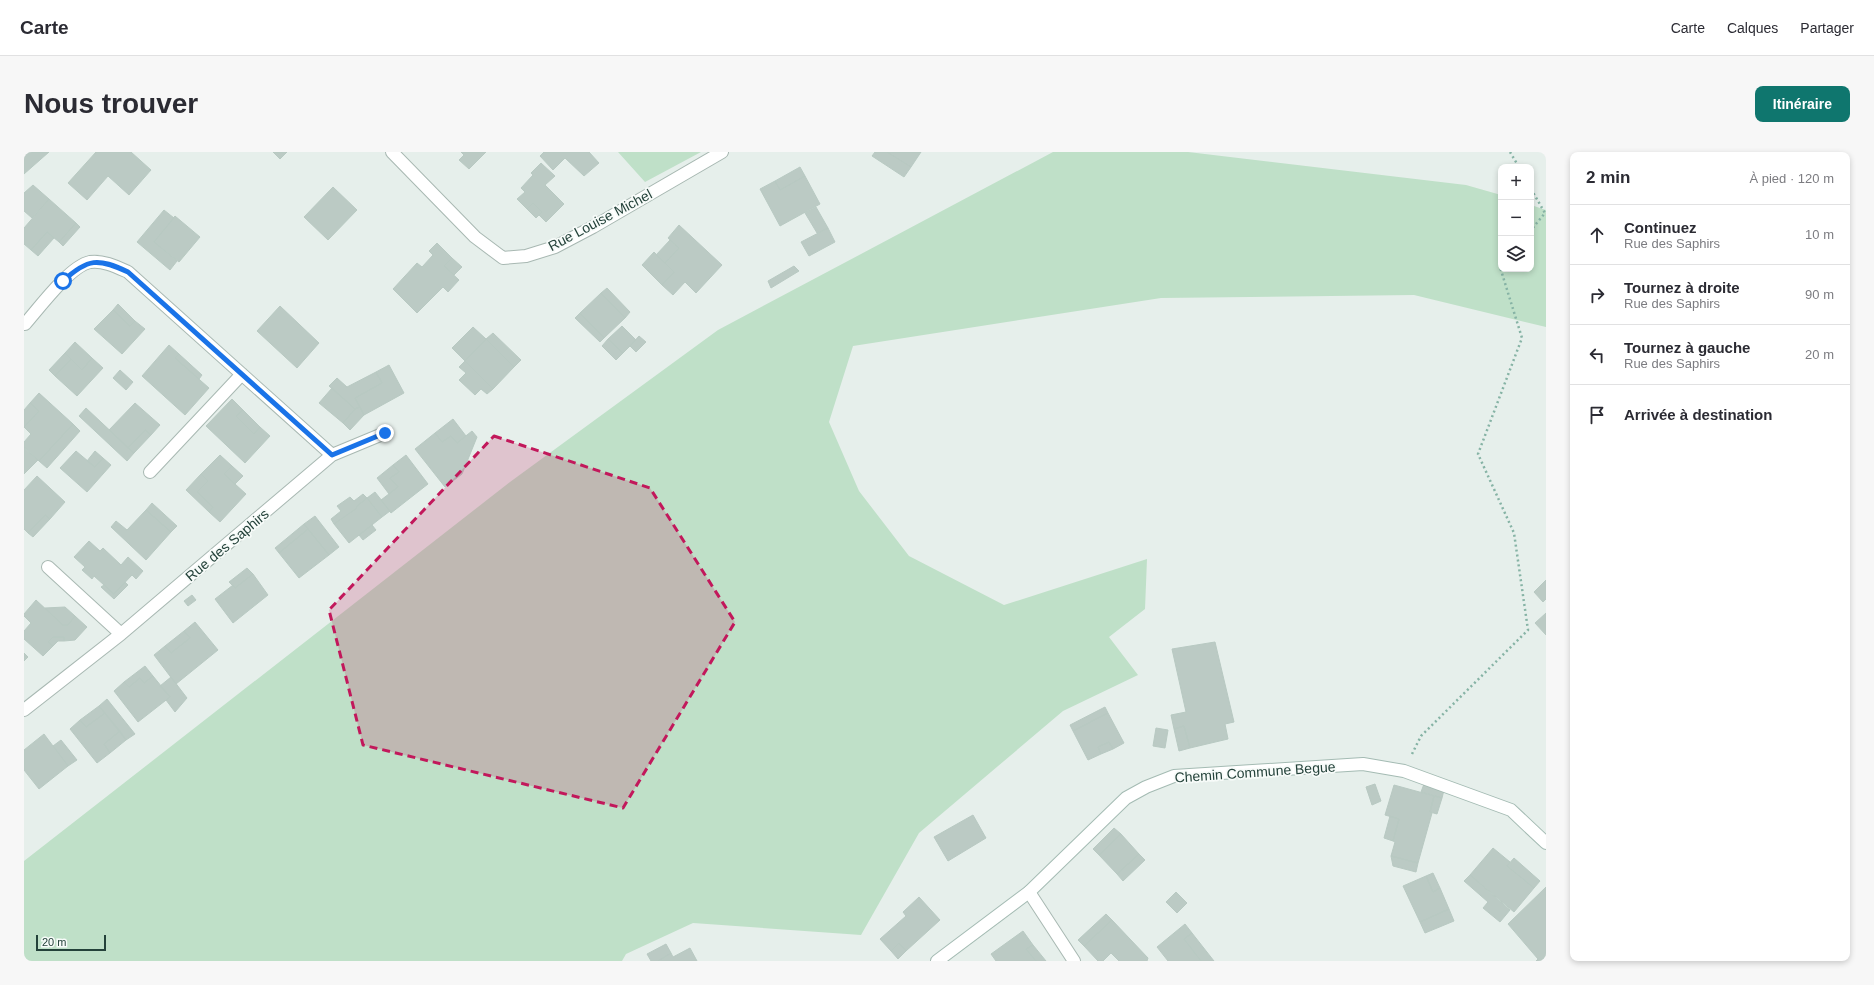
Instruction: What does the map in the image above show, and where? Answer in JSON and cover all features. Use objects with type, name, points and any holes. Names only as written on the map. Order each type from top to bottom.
[{"type":"street","name":"Rue Louise Michel","points":[[392,152],[475,237],[503,258],[526,256],[555,247],[593,227],[722,152]]},
{"type":"street","points":[[24,324],[74,270],[89,262],[112,264],[128,272],[332,455]]},
{"type":"street","points":[[150,472],[242,374]]},
{"type":"street","name":"Rue des Saphirs","points":[[24,710],[121,634],[332,455],[385,433]]},
{"type":"street","points":[[48,567],[121,634]]},
{"type":"street","name":"Chemin Commune Begue","points":[[937,961],[1029,892],[1126,798],[1146,787],[1174,776],[1362,764],[1404,772],[1511,810],[1546,843]]},
{"type":"street","points":[[1029,892],[1074,961]]},
{"type":"path","points":[[1510,152],[1517,164]]},
{"type":"path","points":[[1534,194],[1545,213],[1534,226]]},
{"type":"path","points":[[1404,772],[1421,736],[1528,630],[1514,533],[1478,454],[1522,338],[1502,272]]},
{"type":"highlighted area","points":[[494,436],[650,488],[735,622],[623,808],[363,745],[329,610]]},
{"type":"green space","points":[[618,152],[701,152],[645,182]]},
{"type":"green space","points":[[1053,152],[1188,152],[1466,185],[1498,194],[1498,272],[1534,272],[1534,206],[1546,210],[1546,327],[1414,295],[1161,298],[853,346],[829,422],[859,491],[909,556],[1004,605],[1147,559],[1145,609],[1109,637],[1138,675],[1063,711],[919,833],[861,935],[693,923],[626,954],[622,961],[24,961],[24,861],[510,482],[718,330]]},
{"type":"building","points":[[24,152],[49,152],[24,174]]},
{"type":"building","points":[[96,152],[131,152],[151,170],[129,195],[108,176],[87,200],[68,183]]},
{"type":"building","points":[[273,152],[287,152],[280,159]]},
{"type":"building","points":[[461,152],[486,152],[469,169],[459,160],[464,155]]},
{"type":"building","points":[[544,152],[589,152],[599,163],[584,176],[565,158],[553,170],[540,156]]},
{"type":"building","points":[[875,152],[887,152],[911,167],[904,177],[872,156]]},
{"type":"building","points":[[887,152],[921,152],[911,167]]},
{"type":"building","points":[[541,163],[555,176],[545,185],[564,204],[546,222],[539,215],[542,212],[533,203],[527,209],[517,199],[525,192],[521,188],[533,175],[531,173]]},
{"type":"building","points":[[800,167],[805,176],[780,190],[775,181]]},
{"type":"building","points":[[805,176],[820,204],[780,226],[760,189],[775,181],[780,190]]},
{"type":"building","points":[[33,185],[49,199],[32,218],[24,211],[24,193]]},
{"type":"building","points":[[333,187],[357,210],[328,240],[304,217]]},
{"type":"building","points":[[49,199],[76,223],[59,242],[47,232],[31,250],[24,244],[24,228]]},
{"type":"building","points":[[533,203],[542,212],[536,218],[527,209]]},
{"type":"building","points":[[816,207],[828,228],[817,233],[805,213]]},
{"type":"building","points":[[164,210],[174,218],[154,242],[177,261],[170,270],[137,242]]},
{"type":"building","points":[[175,216],[200,237],[179,262],[154,242]]},
{"type":"building","points":[[76,223],[80,227],[63,246],[59,242]]},
{"type":"building","points":[[679,225],[722,265],[696,293],[685,282],[673,295],[662,285],[674,272],[665,263],[679,248],[668,238]]},
{"type":"building","points":[[828,228],[835,242],[809,256],[801,242]]},
{"type":"building","points":[[47,232],[54,238],[38,256],[31,250]]},
{"type":"building","points":[[670,240],[679,248],[665,263],[656,255]]},
{"type":"building","points":[[437,243],[452,258],[444,266],[459,280],[448,292],[443,287],[417,313],[393,289],[417,263],[422,267],[433,255],[429,251]]},
{"type":"building","points":[[654,252],[674,272],[662,285],[642,265]]},
{"type":"building","points":[[452,258],[462,267],[454,275],[444,266]]},
{"type":"building","points":[[794,266],[799,271],[771,288],[768,281]]},
{"type":"building","points":[[607,288],[630,312],[625,318],[601,293]]},
{"type":"building","points":[[601,293],[625,318],[604,338],[580,313]]},
{"type":"building","points":[[118,304],[135,321],[130,326],[113,310]]},
{"type":"building","points":[[280,306],[319,343],[297,368],[257,331]]},
{"type":"building","points":[[113,310],[130,326],[135,321],[145,329],[122,354],[94,329]]},
{"type":"building","points":[[580,313],[604,338],[600,342],[575,318]]},
{"type":"building","points":[[622,326],[636,340],[623,353],[608,339]]},
{"type":"building","points":[[473,327],[486,339],[465,361],[452,348]]},
{"type":"building","points":[[493,333],[521,360],[514,367],[486,339]]},
{"type":"building","points":[[639,336],[646,342],[636,352],[630,346]]},
{"type":"building","points":[[486,339],[514,367],[493,389],[465,361]]},
{"type":"building","points":[[608,339],[623,353],[616,360],[602,346]]},
{"type":"building","points":[[75,342],[92,358],[82,370],[65,353]]},
{"type":"building","points":[[169,345],[179,354],[175,358],[209,388],[185,415],[142,376]]},
{"type":"building","points":[[65,353],[71,359],[55,376],[49,370]]},
{"type":"building","points":[[179,354],[202,375],[199,379],[175,358]]},
{"type":"building","points":[[92,358],[103,368],[77,396],[55,376],[71,359],[82,370]]},
{"type":"building","points":[[465,361],[493,389],[487,394],[481,389],[475,395],[459,380],[466,373],[459,367]]},
{"type":"building","points":[[389,365],[404,393],[364,415],[355,398],[382,383],[376,372]]},
{"type":"building","points":[[120,370],[133,382],[126,390],[113,378]]},
{"type":"building","points":[[376,372],[382,383],[355,398],[360,407],[355,409],[329,386],[337,378],[347,387]]},
{"type":"building","points":[[332,388],[355,409],[343,423],[319,403]]},
{"type":"building","points":[[39,393],[73,424],[39,461],[24,447],[24,442],[31,434],[24,427],[39,411],[30,403]]},
{"type":"building","points":[[232,399],[243,410],[236,416],[254,434],[260,427],[270,436],[245,463],[206,426]]},
{"type":"building","points":[[30,403],[39,411],[24,427],[24,410]]},
{"type":"building","points":[[135,403],[160,425],[151,435],[145,430],[128,448],[109,430]]},
{"type":"building","points":[[360,407],[364,415],[350,430],[343,423],[356,408]]},
{"type":"building","points":[[86,408],[134,453],[127,461],[79,416]]},
{"type":"building","points":[[243,410],[260,427],[254,434],[236,416]]},
{"type":"building","points":[[453,419],[466,436],[457,443],[451,436],[442,442],[435,433]]},
{"type":"building","points":[[73,424],[80,431],[47,468],[39,461]]},
{"type":"building","points":[[145,430],[151,435],[134,453],[128,448]]},
{"type":"building","points":[[472,431],[477,437],[462,474],[445,487],[415,449],[435,433],[442,442],[451,436],[457,443]]},
{"type":"building","points":[[24,448],[38,460],[24,474]]},
{"type":"building","points":[[76,451],[95,467],[103,458],[111,465],[87,492],[60,468]]},
{"type":"building","points":[[95,451],[103,458],[95,467],[87,461]]},
{"type":"building","points":[[220,455],[232,466],[224,474],[246,494],[220,522],[209,512],[213,507],[197,492],[208,481],[201,474]]},
{"type":"building","points":[[406,455],[428,484],[391,513],[381,500],[398,487],[390,478],[399,472],[393,465]]},
{"type":"building","points":[[393,465],[399,472],[390,478],[398,487],[389,494],[377,478]]},
{"type":"building","points":[[232,466],[243,476],[235,484],[224,474]]},
{"type":"building","points":[[201,474],[208,481],[197,492],[213,507],[209,512],[186,490]]},
{"type":"building","points":[[37,476],[65,502],[50,519],[45,515],[28,533],[24,529],[24,490]]},
{"type":"building","points":[[375,492],[390,511],[382,517],[367,498]]},
{"type":"building","points":[[363,494],[367,498],[356,507],[357,508],[334,524],[331,519],[341,511],[337,506],[350,497],[354,501]]},
{"type":"building","points":[[367,498],[382,517],[349,543],[334,524],[357,508],[356,507]]},
{"type":"building","points":[[152,503],[177,526],[171,532],[146,510]]},
{"type":"building","points":[[146,510],[171,532],[146,560],[111,527],[116,521],[127,530]]},
{"type":"building","points":[[45,515],[50,519],[33,537],[28,533]]},
{"type":"building","points":[[315,516],[339,547],[329,555],[304,524]]},
{"type":"building","points":[[304,524],[308,529],[279,553],[275,548]]},
{"type":"building","points":[[372,525],[376,530],[363,540],[359,535]]},
{"type":"building","points":[[308,529],[329,555],[299,578],[279,553]]},
{"type":"building","points":[[89,541],[100,551],[103,548],[121,565],[128,557],[143,571],[136,579],[132,575],[114,594],[94,576],[92,579],[82,570],[85,567],[74,557]]},
{"type":"building","points":[[247,568],[253,574],[235,588],[229,582]]},
{"type":"building","points":[[253,574],[268,595],[233,623],[215,599],[233,585],[235,588]]},
{"type":"building","points":[[1546,580],[1546,599],[1543,602],[1534,592]]},
{"type":"building","points":[[125,582],[128,585],[114,599],[101,587],[104,585],[114,594]]},
{"type":"building","points":[[192,595],[196,600],[188,606],[184,601]]},
{"type":"building","points":[[36,600],[63,625],[68,625],[75,616],[87,627],[75,640],[64,641],[64,637],[53,637],[48,642],[53,646],[43,656],[24,639],[24,631],[31,623],[24,616],[24,614]]},
{"type":"building","points":[[65,607],[75,616],[68,625],[63,625],[45,608]]},
{"type":"building","points":[[1546,613],[1546,635],[1535,623]]},
{"type":"building","points":[[195,622],[218,650],[176,684],[154,655],[165,646],[171,653],[190,638],[184,631]]},
{"type":"building","points":[[184,631],[190,638],[171,653],[165,646]]},
{"type":"building","points":[[53,637],[64,637],[64,641],[58,641],[53,646],[48,642]]},
{"type":"building","points":[[1215,642],[1234,722],[1225,724],[1228,739],[1190,748],[1184,726],[1174,729],[1171,715],[1186,712],[1172,649]]},
{"type":"building","points":[[24,653],[28,657],[24,661]]},
{"type":"building","points":[[145,666],[153,676],[144,683],[140,678],[129,687],[124,682]]},
{"type":"building","points":[[153,676],[170,697],[138,722],[114,691],[124,682],[129,687],[140,678],[144,683]]},
{"type":"building","points":[[171,677],[187,698],[175,712],[166,700],[170,697],[160,686]]},
{"type":"building","points":[[107,699],[135,734],[126,740],[99,706]]},
{"type":"building","points":[[99,706],[105,713],[86,727],[80,720]]},
{"type":"building","points":[[1105,707],[1108,713],[1073,731],[1070,725]]},
{"type":"building","points":[[105,713],[120,731],[104,744],[110,753],[97,763],[70,729],[80,720],[86,727]]},
{"type":"building","points":[[1108,713],[1124,743],[1113,749],[1109,742],[1098,747],[1101,754],[1088,760],[1073,731]]},
{"type":"building","points":[[1184,726],[1190,748],[1179,751],[1174,729]]},
{"type":"building","points":[[1156,728],[1168,730],[1165,748],[1153,746]]},
{"type":"building","points":[[120,731],[126,740],[110,753],[104,744]]},
{"type":"building","points":[[44,734],[68,766],[39,789],[24,770],[24,750]]},
{"type":"building","points":[[61,740],[77,760],[68,766],[53,746]]},
{"type":"building","points":[[1109,742],[1113,749],[1101,754],[1098,747]]},
{"type":"building","points":[[1375,784],[1381,801],[1372,805],[1366,787]]},
{"type":"building","points":[[1424,784],[1444,790],[1442,798],[1421,792]]},
{"type":"building","points":[[1394,785],[1434,796],[1430,812],[1432,813],[1418,863],[1391,856],[1395,842],[1393,841],[1399,819],[1385,815]]},
{"type":"building","points":[[1434,796],[1442,798],[1437,814],[1430,812]]},
{"type":"building","points":[[973,815],[986,838],[948,861],[934,837]]},
{"type":"building","points":[[1390,816],[1399,819],[1393,841],[1384,838]]},
{"type":"building","points":[[1114,828],[1121,834],[1099,855],[1093,849]]},
{"type":"building","points":[[1121,834],[1139,854],[1117,874],[1099,855]]},
{"type":"building","points":[[1493,848],[1510,862],[1507,866],[1534,888],[1514,912],[1470,875]]},
{"type":"building","points":[[1139,854],[1145,860],[1123,881],[1117,874]]},
{"type":"building","points":[[1391,856],[1418,863],[1416,872],[1393,866]]},
{"type":"building","points":[[1514,858],[1540,881],[1534,888],[1507,866]]},
{"type":"building","points":[[1433,873],[1440,888],[1433,892],[1426,876]]},
{"type":"building","points":[[1470,875],[1510,910],[1500,922],[1483,908],[1488,902],[1464,881]]},
{"type":"building","points":[[1426,876],[1433,892],[1440,888],[1449,909],[1420,922],[1403,886]]},
{"type":"building","points":[[1546,887],[1546,961],[1536,961],[1538,959],[1508,924]]},
{"type":"building","points":[[1176,892],[1187,903],[1177,913],[1166,902]]},
{"type":"building","points":[[919,897],[940,920],[906,951],[899,943],[891,951],[880,939],[906,916],[903,912]]},
{"type":"building","points":[[1449,909],[1454,921],[1425,933],[1420,922]]},
{"type":"building","points":[[1106,914],[1112,920],[1084,946],[1078,940]]},
{"type":"building","points":[[1112,920],[1148,958],[1147,961],[1119,961],[1111,953],[1103,961],[1098,961],[1084,946]]},
{"type":"building","points":[[1185,924],[1192,933],[1184,939],[1201,961],[1168,961],[1157,947]]},
{"type":"building","points":[[1023,931],[1033,945],[1026,949],[1036,961],[996,961],[991,954]]},
{"type":"building","points":[[1192,933],[1214,961],[1201,961],[1184,939]]},
{"type":"building","points":[[899,943],[906,951],[898,959],[891,951]]},
{"type":"building","points":[[666,944],[671,953],[658,961],[651,961],[647,954]]},
{"type":"building","points":[[1033,945],[1046,961],[1036,961],[1026,949]]},
{"type":"building","points":[[690,948],[697,961],[658,961],[671,953],[673,957]]},
{"type":"route","points":[[63,281],[74,270],[89,262],[112,264],[128,272],[332,455],[385,433]]}]
